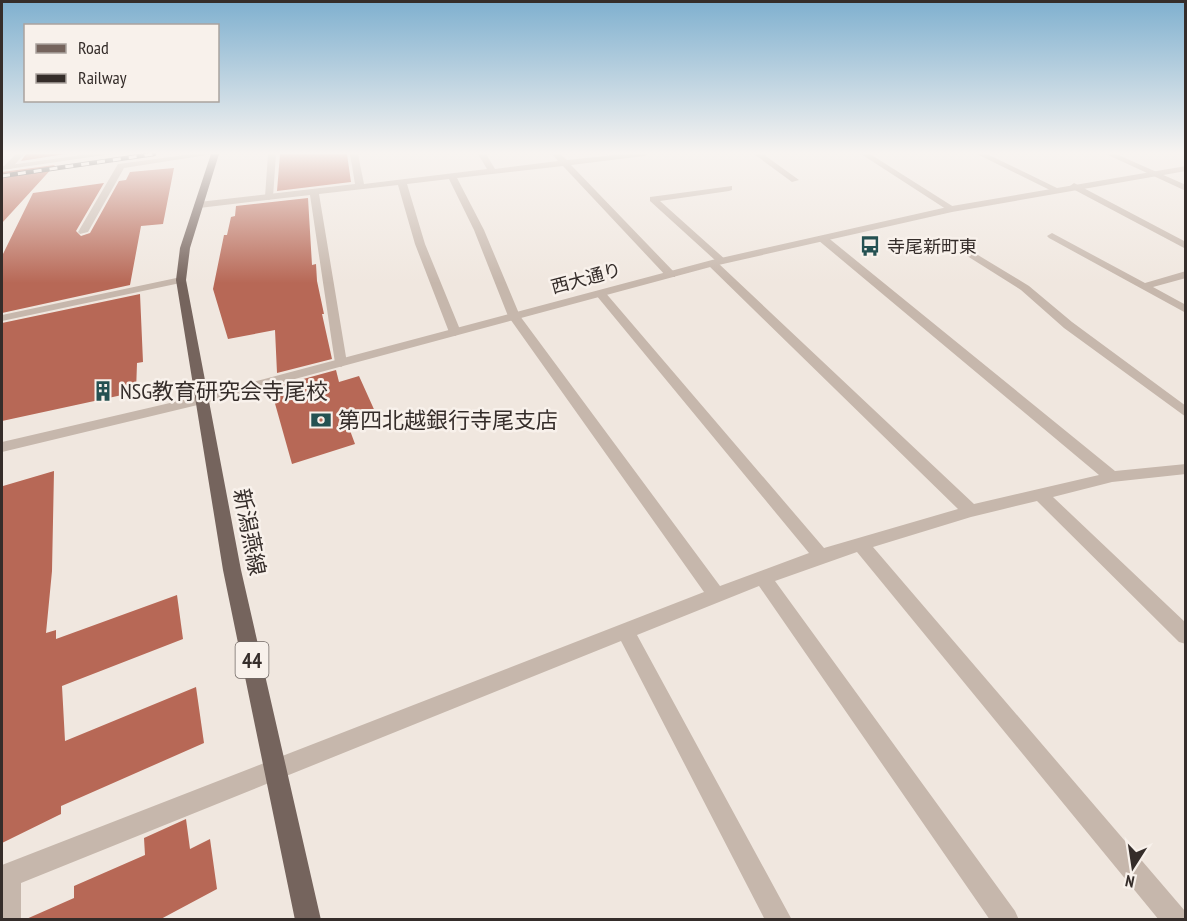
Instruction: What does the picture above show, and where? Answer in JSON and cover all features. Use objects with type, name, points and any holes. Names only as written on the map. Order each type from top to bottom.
[{"type":"main road","name":"新潟燕線","points":[[202,197],[185,248],[181,280],[232,570],[308,920]]},
{"type":"street","points":[[82,232],[103,197]]},
{"type":"street","points":[[199,205],[269,197]]},
{"type":"street","points":[[315,197],[341,363]]},
{"type":"street","points":[[406,197],[420,244],[455,332]]},
{"type":"street","points":[[462,197],[479,230],[514,316],[716,595]]},
{"type":"street","points":[[596,197],[671,275]]},
{"type":"street","points":[[667,197],[653,199],[971,511]]},
{"type":"street","points":[[934,197],[952,208]]},
{"type":"street","name":"西大通り","points":[[2,447],[201,400],[717,262],[952,208],[1012,197]]},
{"type":"street","points":[[1094,197],[1185,246]]},
{"type":"street","points":[[1052,236],[1185,310]]},
{"type":"street","points":[[822,238],[1112,477]]},
{"type":"street","points":[[968,252],[1025,288],[1068,325],[1185,413]]},
{"type":"street","points":[[1143,287],[1185,274]]},
{"type":"street","points":[[2,318],[181,280]]},
{"type":"street","points":[[600,293],[821,556]]},
{"type":"street","points":[[8,920],[5,876],[716,595],[821,556],[971,511],[1112,477],[1185,469]]},
{"type":"street","points":[[1040,494],[1185,636]]},
{"type":"street","points":[[860,544],[1176,920]]},
{"type":"street","points":[[763,578],[1006,920]]},
{"type":"street","points":[[625,631],[779,920]]},
{"type":"building","points":[[2,197],[26,197],[2,223]]},
{"type":"building","points":[[31,197],[96,197],[76,231],[81,236],[90,233],[110,197],[168,197],[163,224],[141,226],[130,285],[2,313],[2,256]]},
{"type":"building","points":[[308,198],[312,265],[316,264],[324,314],[322,314],[332,359],[277,373],[275,330],[228,339],[213,289],[224,235],[227,235],[231,217],[235,216],[236,206]]},
{"type":"building","points":[[140,294],[143,362],[137,363],[136,392],[2,421],[2,323]]},
{"type":"building","name":"第四北越銀行寺尾支店","points":[[336,370],[339,382],[359,376],[377,416],[348,425],[355,444],[292,464],[274,400],[279,398],[278,386]]},
{"type":"building","points":[[54,471],[52,571],[46,633],[56,630],[56,639],[177,595],[183,639],[62,686],[65,741],[196,687],[204,743],[61,806],[61,814],[2,843],[3,486]]},
{"type":"building","points":[[186,819],[190,849],[210,839],[217,889],[159,920],[24,920],[74,898],[74,886],[145,855],[144,838]]},
{"type":"place","name":"寺尾新町東","points":[[870,246]]},
{"type":"place","name":"NSG教育研究会寺尾校","points":[[103,391]]},
{"type":"place","name":"第四北越銀行寺尾支店","points":[[321,420]]}]
